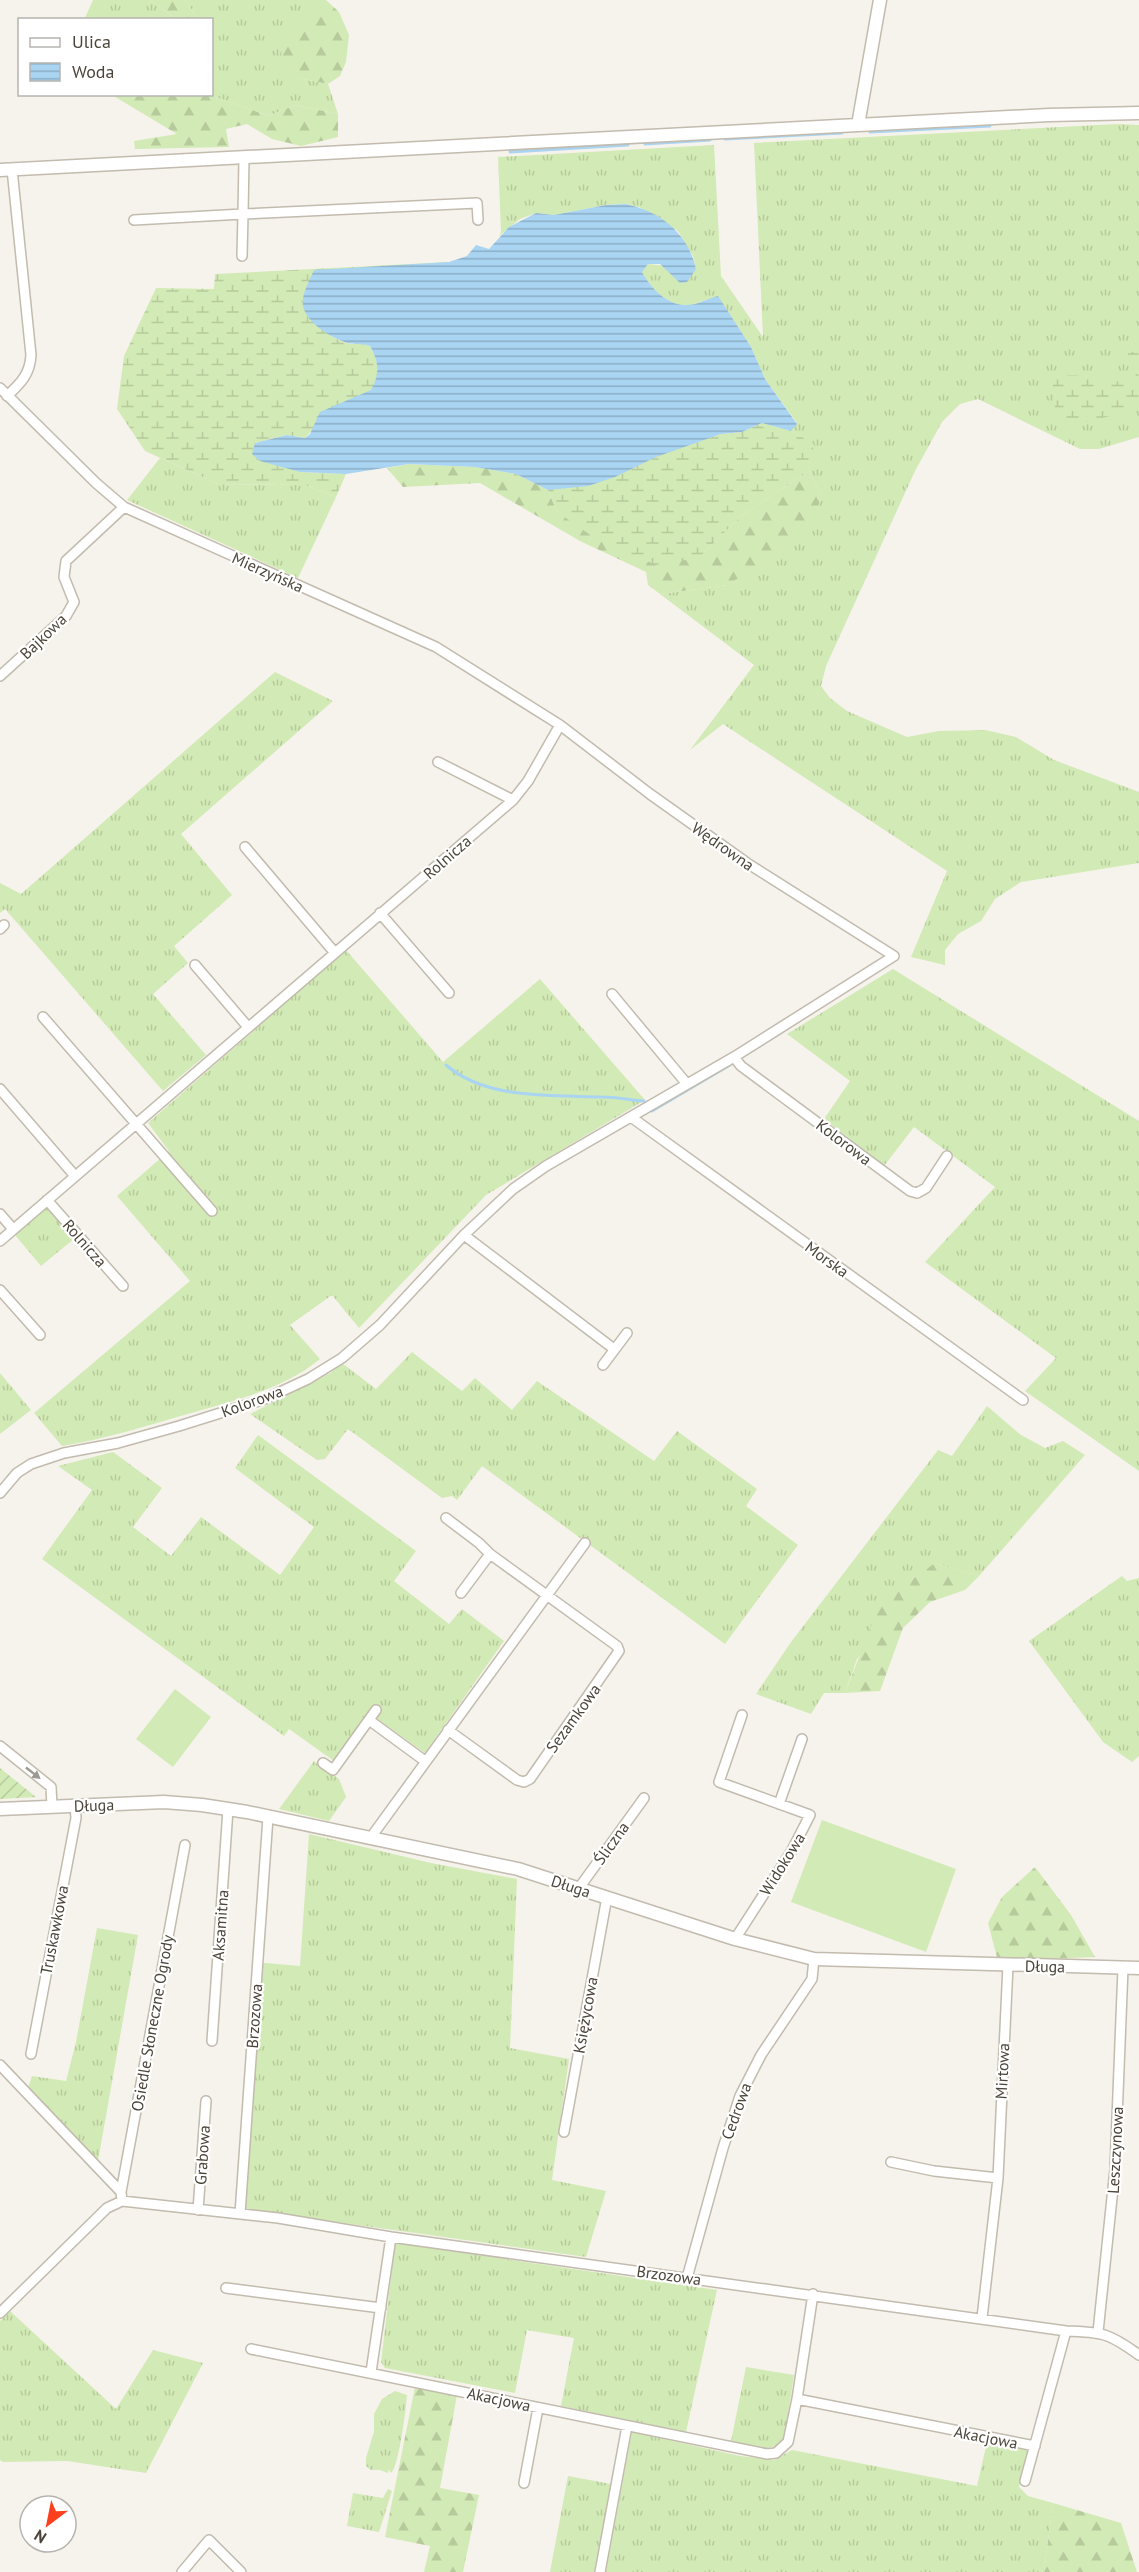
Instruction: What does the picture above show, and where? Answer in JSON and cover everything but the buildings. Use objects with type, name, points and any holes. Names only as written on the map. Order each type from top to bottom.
[{"type":"street","points":[[858,125],[880,0]]},
{"type":"street","points":[[8,396],[31,368],[31,355],[6,170],[1049,115],[1139,113]]},
{"type":"street","points":[[242,255],[244,158]]},
{"type":"street","points":[[134,220],[477,203],[478,220]]},
{"type":"street","name":"Mierzyńska","points":[[0,388],[96,483],[124,507],[436,647],[560,724]]},
{"type":"street","name":"Bajkowa","points":[[0,676],[66,616],[74,602],[64,577],[66,561],[124,507]]},
{"type":"street","name":"Rolnicza","points":[[0,1241],[513,800],[528,781],[560,724]]},
{"type":"street","name":"Wędrowna","points":[[560,724],[747,863],[894,956]]},
{"type":"street","points":[[438,762],[513,800]]},
{"type":"street","points":[[245,847],[335,953]]},
{"type":"street","points":[[380,913],[449,993]]},
{"type":"street","name":"Kolorowa","points":[[0,1492],[17,1473],[31,1464],[179,1426],[265,1399],[342,1358],[380,1324],[464,1235],[513,1189],[546,1166],[734,1057],[894,956]]},
{"type":"street","points":[[195,965],[248,1027]]},
{"type":"street","points":[[612,994],[687,1084]]},
{"type":"street","points":[[43,1017],[212,1211]]},
{"type":"street","name":"Kolorowa","points":[[734,1057],[741,1066],[910,1191],[917,1193],[926,1188],[947,1156]]},
{"type":"street","points":[[0,1089],[75,1176]]},
{"type":"street","name":"Morska","points":[[631,1117],[1023,1400]]},
{"type":"street","name":"Rolnicza","points":[[47,1200],[123,1286]]},
{"type":"street","points":[[0,1214],[13,1229]]},
{"type":"street","points":[[464,1235],[614,1349]]},
{"type":"street","points":[[0,1290],[40,1335]]},
{"type":"street","points":[[603,1365],[627,1333]]},
{"type":"street","name":"Sezamkowa","points":[[446,1518],[490,1554],[617,1646],[620,1651],[530,1779],[524,1782],[517,1780],[448,1730]]},
{"type":"street","points":[[372,1838],[425,1761],[585,1543]]},
{"type":"street","points":[[461,1593],[490,1554]]},
{"type":"street","points":[[323,1763],[333,1770],[376,1710]]},
{"type":"street","name":"Widokowa","points":[[735,1939],[791,1852],[810,1815],[720,1782],[742,1715]]},
{"type":"street","points":[[369,1720],[425,1761]]},
{"type":"street","points":[[779,1804],[802,1739]]},
{"type":"street","points":[[0,1746],[51,1787],[52,1806]]},
{"type":"street","name":"Śliczna","points":[[579,1888],[644,1798]]},
{"type":"street","name":"Długa","points":[[0,1809],[164,1802],[228,1809],[502,1865],[735,1939],[813,1959],[1139,1968]]},
{"type":"street","name":"Truskawkowa","points":[[31,2054],[76,1818],[75,1805]]},
{"type":"street","name":"Aksamitna","points":[[212,2041],[228,1809]]},
{"type":"street","name":"Brzozowa","points":[[240,2214],[268,1817]]},
{"type":"street","name":"Osiedle Słoneczne Ogrody","points":[[121,2197],[185,1845]]},
{"type":"street","name":"Księżycowa","points":[[564,2132],[607,1897]]},
{"type":"street","name":"Cedrowa","points":[[687,2278],[740,2096],[761,2055],[812,1979],[813,1959]]},
{"type":"street","name":"Mirtowa","points":[[982,2318],[998,2178],[1008,1965]]},
{"type":"street","name":"Leszczynowa","points":[[1098,2332],[1114,2169],[1123,1968]]},
{"type":"street","points":[[0,2065],[121,2197],[0,2313]]},
{"type":"street","name":"Grabowa","points":[[198,2210],[206,2101]]},
{"type":"street","points":[[891,2162],[934,2171],[998,2178]]},
{"type":"street","name":"Brzozowa","points":[[121,2197],[198,2210],[240,2214],[1066,2331],[1098,2332]]},
{"type":"street","points":[[371,2372],[391,2237]]},
{"type":"street","points":[[226,2288],[381,2308]]},
{"type":"street","name":"Akacjowa","points":[[251,2349],[767,2454],[776,2453],[788,2442],[813,2294]]},
{"type":"street","name":"Akacjowa","points":[[1025,2481],[1066,2331]]},
{"type":"street","points":[[1098,2332],[1117,2338],[1139,2355]]},
{"type":"street","name":"Akacjowa","points":[[797,2399],[1035,2446]]},
{"type":"street","points":[[524,2483],[538,2408]]},
{"type":"street","points":[[600,2572],[627,2426]]},
{"type":"street","points":[[182,2572],[209,2540],[242,2572]]},
{"type":"green space","points":[[93,0],[150,0],[176,18],[85,18]]},
{"type":"green space","points":[[150,0],[185,0],[197,18],[176,18]]},
{"type":"green space","points":[[185,0],[319,0],[312,14],[283,37],[299,78],[328,84],[338,114],[295,105],[269,116],[213,96],[213,18],[197,18]]},
{"type":"green space","points":[[319,0],[326,0],[339,12],[349,35],[346,62],[340,76],[328,84],[299,78],[280,65],[283,37],[311,14]]},
{"type":"green space","points":[[114,96],[213,96],[269,116],[295,105],[338,114],[338,137],[301,146],[272,139],[247,124],[226,129],[229,147],[135,149],[134,141],[177,134]]},
{"type":"green space","points":[[1118,124],[1139,125],[1139,437],[1099,449],[1080,449],[978,399],[960,404],[942,422],[915,471],[826,666],[821,686],[830,698],[847,711],[907,737],[939,731],[985,730],[1016,737],[1054,760],[1139,792],[1139,863],[1021,882],[995,899],[981,921],[958,934],[945,950],[945,965],[911,957],[947,871],[723,724],[690,750],[754,665],[660,594],[728,585],[821,495],[809,471],[813,444],[791,431],[797,423],[765,379],[751,347],[718,297],[695,304],[678,304],[663,297],[646,279],[642,272],[648,264],[696,269],[693,256],[678,231],[639,207],[626,204],[606,205],[554,215],[536,213],[520,219],[499,236],[501,232],[498,157],[714,145],[721,276],[763,337],[754,143]]},
{"type":"green space","points":[[449,262],[308,315],[322,329],[345,343],[370,346],[377,368],[375,384],[372,390],[359,396],[312,430],[305,438],[287,435],[255,443],[300,472],[346,474],[336,497],[305,485],[218,484],[145,451],[117,409],[124,356],[156,288],[214,289],[215,274]]},
{"type":"green space","points":[[1139,350],[1139,409],[1074,425],[1059,421],[1053,400],[1053,380],[1060,377],[1079,376],[1130,383],[1136,376],[1128,353]]},
{"type":"green space","points":[[762,423],[791,431],[814,444],[809,471],[741,516],[702,555],[661,567],[599,541],[557,512],[548,490],[552,472],[656,456],[721,434],[742,432]]},
{"type":"green space","points":[[160,458],[218,484],[305,485],[336,497],[298,578],[127,500]]},
{"type":"green space","points":[[409,464],[475,467],[516,474],[548,490],[557,512],[702,555],[741,516],[809,471],[821,495],[814,525],[728,585],[660,594],[648,585],[646,572],[580,541],[480,483],[403,487],[387,468]]},
{"type":"green space","points":[[275,672],[333,701],[181,834],[232,895],[174,946],[188,963],[153,994],[206,1055],[163,1091],[5,909],[0,913],[0,883],[21,894]]},
{"type":"green space","points":[[346,950],[443,1062],[540,979],[645,1100],[486,1195],[359,1328],[332,1295],[290,1325],[320,1359],[305,1370],[272,1387],[237,1400],[93,1440],[62,1446],[34,1413],[190,1281],[117,1196],[169,1151],[148,1123]]},
{"type":"green space","points":[[893,969],[1139,1121],[1139,1471],[1025,1391],[1056,1358],[925,1262],[995,1187],[914,1127],[884,1166],[824,1119],[850,1081],[787,1034]]},
{"type":"green space","points":[[48,1207],[75,1238],[41,1266],[15,1235]]},
{"type":"green space","points":[[412,1352],[462,1391],[475,1378],[512,1410],[537,1381],[654,1461],[677,1431],[757,1489],[746,1506],[798,1545],[725,1644],[482,1466],[457,1500],[452,1496],[442,1498],[348,1429],[325,1459],[317,1460],[250,1414],[330,1373],[342,1363],[376,1389]]},
{"type":"green space","points":[[0,1373],[31,1410],[0,1434]]},
{"type":"green space","points":[[987,1406],[1021,1435],[1045,1448],[1063,1441],[1085,1455],[979,1576],[935,1563],[857,1659],[845,1693],[824,1693],[811,1714],[756,1694],[791,1642],[938,1450],[952,1456]]},
{"type":"green space","points":[[258,1435],[416,1551],[394,1581],[449,1624],[462,1609],[504,1641],[425,1753],[369,1713],[334,1761],[289,1729],[284,1736],[42,1559],[92,1490],[58,1466],[113,1452],[162,1488],[133,1527],[171,1556],[201,1517],[280,1575],[314,1527],[235,1468]]},
{"type":"green space","points":[[935,1563],[979,1576],[965,1590],[930,1602],[903,1628],[880,1691],[845,1693],[880,1603]]},
{"type":"green space","points":[[1122,1576],[1127,1581],[1139,1578],[1139,1756],[1132,1762],[1103,1742],[1029,1641]]},
{"type":"green space","points":[[175,1689],[211,1717],[173,1767],[136,1739]]},
{"type":"green space","points":[[314,1761],[339,1779],[346,1797],[329,1821],[279,1809]]},
{"type":"green space","points":[[0,1768],[36,1797],[0,1799]]},
{"type":"green space","points":[[822,1820],[956,1869],[926,1952],[791,1902]]},
{"type":"green space","points":[[309,1834],[431,1863],[517,1879],[510,2048],[569,2059],[552,2180],[606,2191],[586,2257],[236,2208],[254,1962],[300,1966]]},
{"type":"green space","points":[[1035,1867],[1071,1915],[1095,1957],[998,1961],[988,1923],[1002,1897]]},
{"type":"green space","points":[[97,1928],[138,1935],[98,2161],[28,2088],[32,2076],[66,2081],[76,2042]]},
{"type":"green space","points":[[395,2243],[717,2290],[686,2432],[561,2406],[574,2338],[527,2330],[515,2393],[385,2368],[381,2362]]},
{"type":"green space","points":[[10,2311],[116,2409],[153,2350],[203,2363],[146,2473],[67,2461],[3,2462],[0,2460],[0,2321]]},
{"type":"green space","points":[[746,2367],[794,2375],[784,2441],[778,2445],[759,2448],[731,2441]]},
{"type":"green space","points":[[415,2387],[457,2395],[440,2488],[479,2495],[463,2572],[424,2572],[430,2546],[385,2537]]},
{"type":"green space","points":[[395,2391],[407,2395],[397,2460],[391,2473],[389,2469],[388,2473],[371,2470],[366,2466],[366,2458],[374,2432],[374,2414],[382,2399]]},
{"type":"green space","points":[[632,2432],[740,2456],[774,2460],[792,2450],[977,2486],[987,2442],[1028,2450],[1019,2487],[1028,2496],[1053,2503],[1044,2572],[606,2572]]},
{"type":"green space","points":[[568,2476],[611,2484],[594,2572],[550,2572]]},
{"type":"green space","points":[[388,2489],[392,2491],[379,2532],[347,2526],[353,2493],[383,2498]]},
{"type":"green space","points":[[1053,2503],[1121,2523],[1137,2572],[1044,2572]]},
{"type":"water","points":[[626,204],[651,212],[671,226],[687,245],[696,269],[687,282],[680,283],[660,264],[648,264],[642,272],[646,279],[663,297],[678,304],[695,304],[718,296],[751,347],[765,379],[797,424],[791,431],[762,423],[742,432],[721,434],[656,457],[615,477],[588,486],[548,490],[516,474],[475,467],[409,464],[346,474],[300,472],[260,461],[252,454],[255,443],[287,435],[305,438],[310,434],[320,412],[371,390],[376,379],[377,363],[370,346],[347,343],[334,337],[320,329],[305,313],[303,297],[314,270],[449,262],[467,256],[476,245],[489,249],[509,227],[536,213],[554,215],[606,205]]},
{"type":"waterway","points":[[870,132],[990,126]]},
{"type":"waterway","points":[[725,139],[842,133]]},
{"type":"waterway","points":[[645,144],[710,140]]},
{"type":"waterway","points":[[510,152],[628,145]]},
{"type":"waterway","points":[[745,1055],[791,1026]]},
{"type":"waterway","points":[[446,1065],[462,1076],[500,1090],[644,1101]]},
{"type":"waterway","points":[[652,1111],[730,1065]]}]
